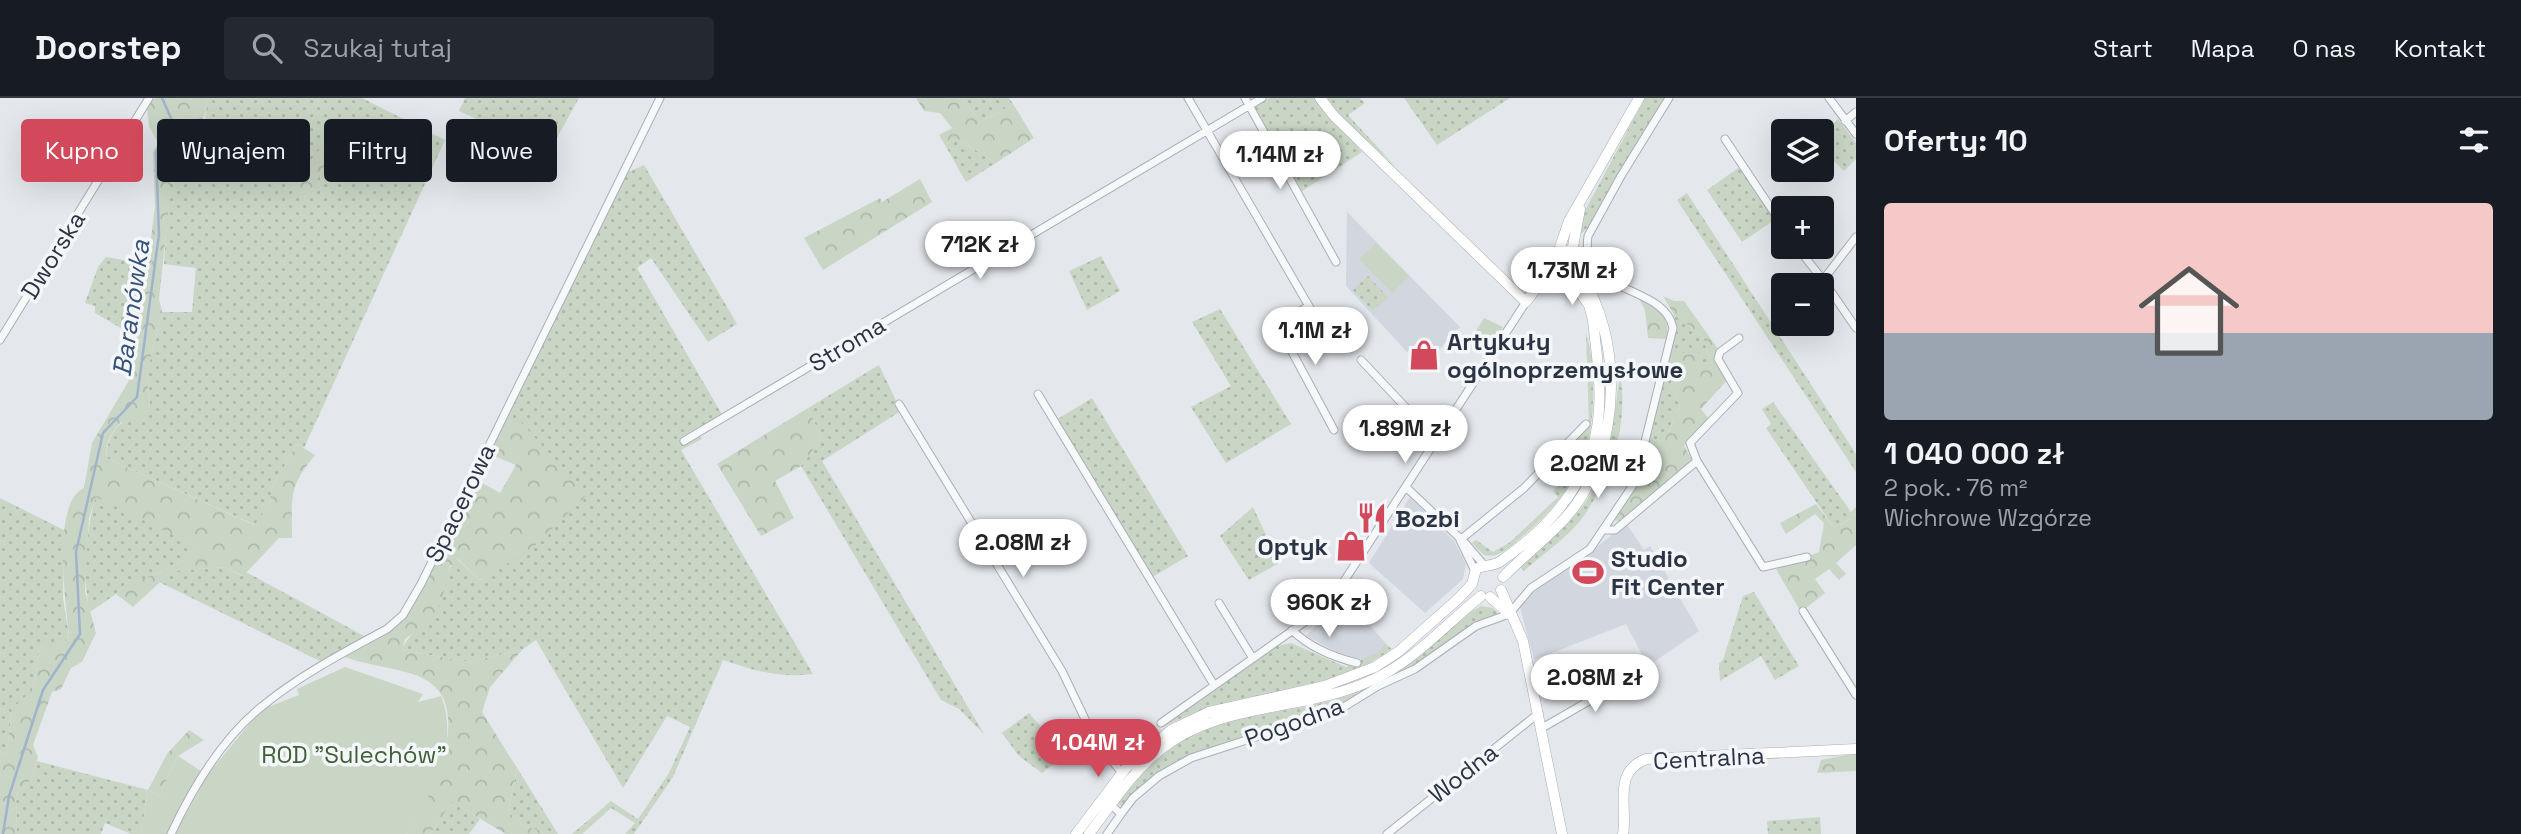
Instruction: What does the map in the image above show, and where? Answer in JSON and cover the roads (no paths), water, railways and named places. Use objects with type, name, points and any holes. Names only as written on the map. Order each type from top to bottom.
[{"type":"main road","points":[[1320,98],[1334,116],[1526,302]]},
{"type":"main road","points":[[1559,250],[1569,221],[1639,98]]},
{"type":"main road","points":[[1562,834],[1523,641],[1509,614],[1501,590],[1503,577],[1575,507],[1598,466],[1611,412],[1602,321],[1595,297],[1580,274],[1580,262],[1572,251],[1580,205]]},
{"type":"main road","points":[[1526,302],[1546,274],[1548,257],[1559,250],[1572,251]]},
{"type":"main road","points":[[1546,274],[1553,283],[1563,286],[1573,283],[1580,274]]},
{"type":"main road","points":[[1526,302],[1553,283]]},
{"type":"main road","points":[[1076,834],[1122,773],[1148,746],[1186,721],[1231,706],[1325,686],[1375,667],[1425,629],[1472,584],[1484,567],[1530,538],[1569,498],[1582,477],[1595,443],[1600,393],[1593,320],[1589,305],[1573,283]]},
{"type":"main road","points":[[1484,567],[1503,577]]},
{"type":"main road","points":[[1472,584],[1509,614]]},
{"type":"main road","points":[[1089,834],[1148,761],[1174,740],[1216,720],[1345,692],[1374,679],[1412,654],[1485,596],[1501,590]]},
{"type":"main road","name":"Centralna","points":[[1623,834],[1624,782],[1631,768],[1641,761],[1856,749]]},
{"type":"street","name":"Dworska","points":[[0,340],[149,98]]},
{"type":"street","name":"Spacerowa","points":[[171,834],[201,777],[248,718],[267,702],[387,629],[403,615],[421,584],[660,98]]},
{"type":"street","points":[[1188,98],[1310,307],[1286,319],[1283,335],[1334,430]]},
{"type":"street","points":[[1245,98],[1336,261]]},
{"type":"street","name":"Stroma","points":[[684,441],[1262,98]]},
{"type":"street","points":[[1509,614],[1531,588],[1590,549],[1635,482],[1673,328],[1669,316],[1659,303],[1618,288],[1604,277],[1587,245],[1588,236],[1669,98]]},
{"type":"street","points":[[1829,98],[1856,134]]},
{"type":"street","points":[[1845,121],[1856,112]]},
{"type":"street","points":[[1725,139],[1771,208]]},
{"type":"street","points":[[1828,273],[1856,237]]},
{"type":"street","points":[[1806,259],[1817,273]]},
{"type":"street","points":[[1834,296],[1856,328]]},
{"type":"street","points":[[1161,723],[1323,608],[1343,586],[1526,302]]},
{"type":"street","points":[[1740,338],[1720,352],[1718,359],[1738,393],[1690,443],[1697,461],[1763,567],[1807,557]]},
{"type":"street","points":[[1361,360],[1429,432],[1439,438]]},
{"type":"street","points":[[1038,394],[1214,685]]},
{"type":"street","points":[[899,404],[1062,671],[1096,740],[1122,773]]},
{"type":"street","points":[[1460,540],[1524,488],[1586,424]]},
{"type":"street","points":[[1605,530],[1615,530],[1697,461]]},
{"type":"street","points":[[1407,488],[1484,567]]},
{"type":"street","points":[[1219,603],[1252,657]]},
{"type":"street","points":[[1803,611],[1856,695]]},
{"type":"street","name":"Pogodna","points":[[1107,834],[1133,798],[1159,776],[1191,758],[1339,710],[1378,686],[1415,669],[1476,626],[1509,614]]},
{"type":"street","points":[[1292,630],[1304,642],[1323,652],[1357,663]]},
{"type":"street","points":[[1542,728],[1634,675]]},
{"type":"street","name":"Wodna","points":[[1387,834],[1539,713]]},
{"type":"street","points":[[1111,805],[1121,814]]},
{"type":"waterway","name":"Baranówka","points":[[3,834],[9,796],[43,690],[80,634],[76,552],[103,433],[137,397],[159,234],[156,152],[163,138],[175,127],[162,98]]},
{"type":"place","name":"Artykuły ogólnoprzemysłowe","points":[[1424,355]]},
{"type":"place","name":"Bozbi","points":[[1372,518]]},
{"type":"place","name":"Optyk","points":[[1351,546]]},
{"type":"place","name":"Studio Fit Center","points":[[1588,572]]},
{"type":"park label","name":"ROD \"Sulechów\"","points":[[354,754]]}]
